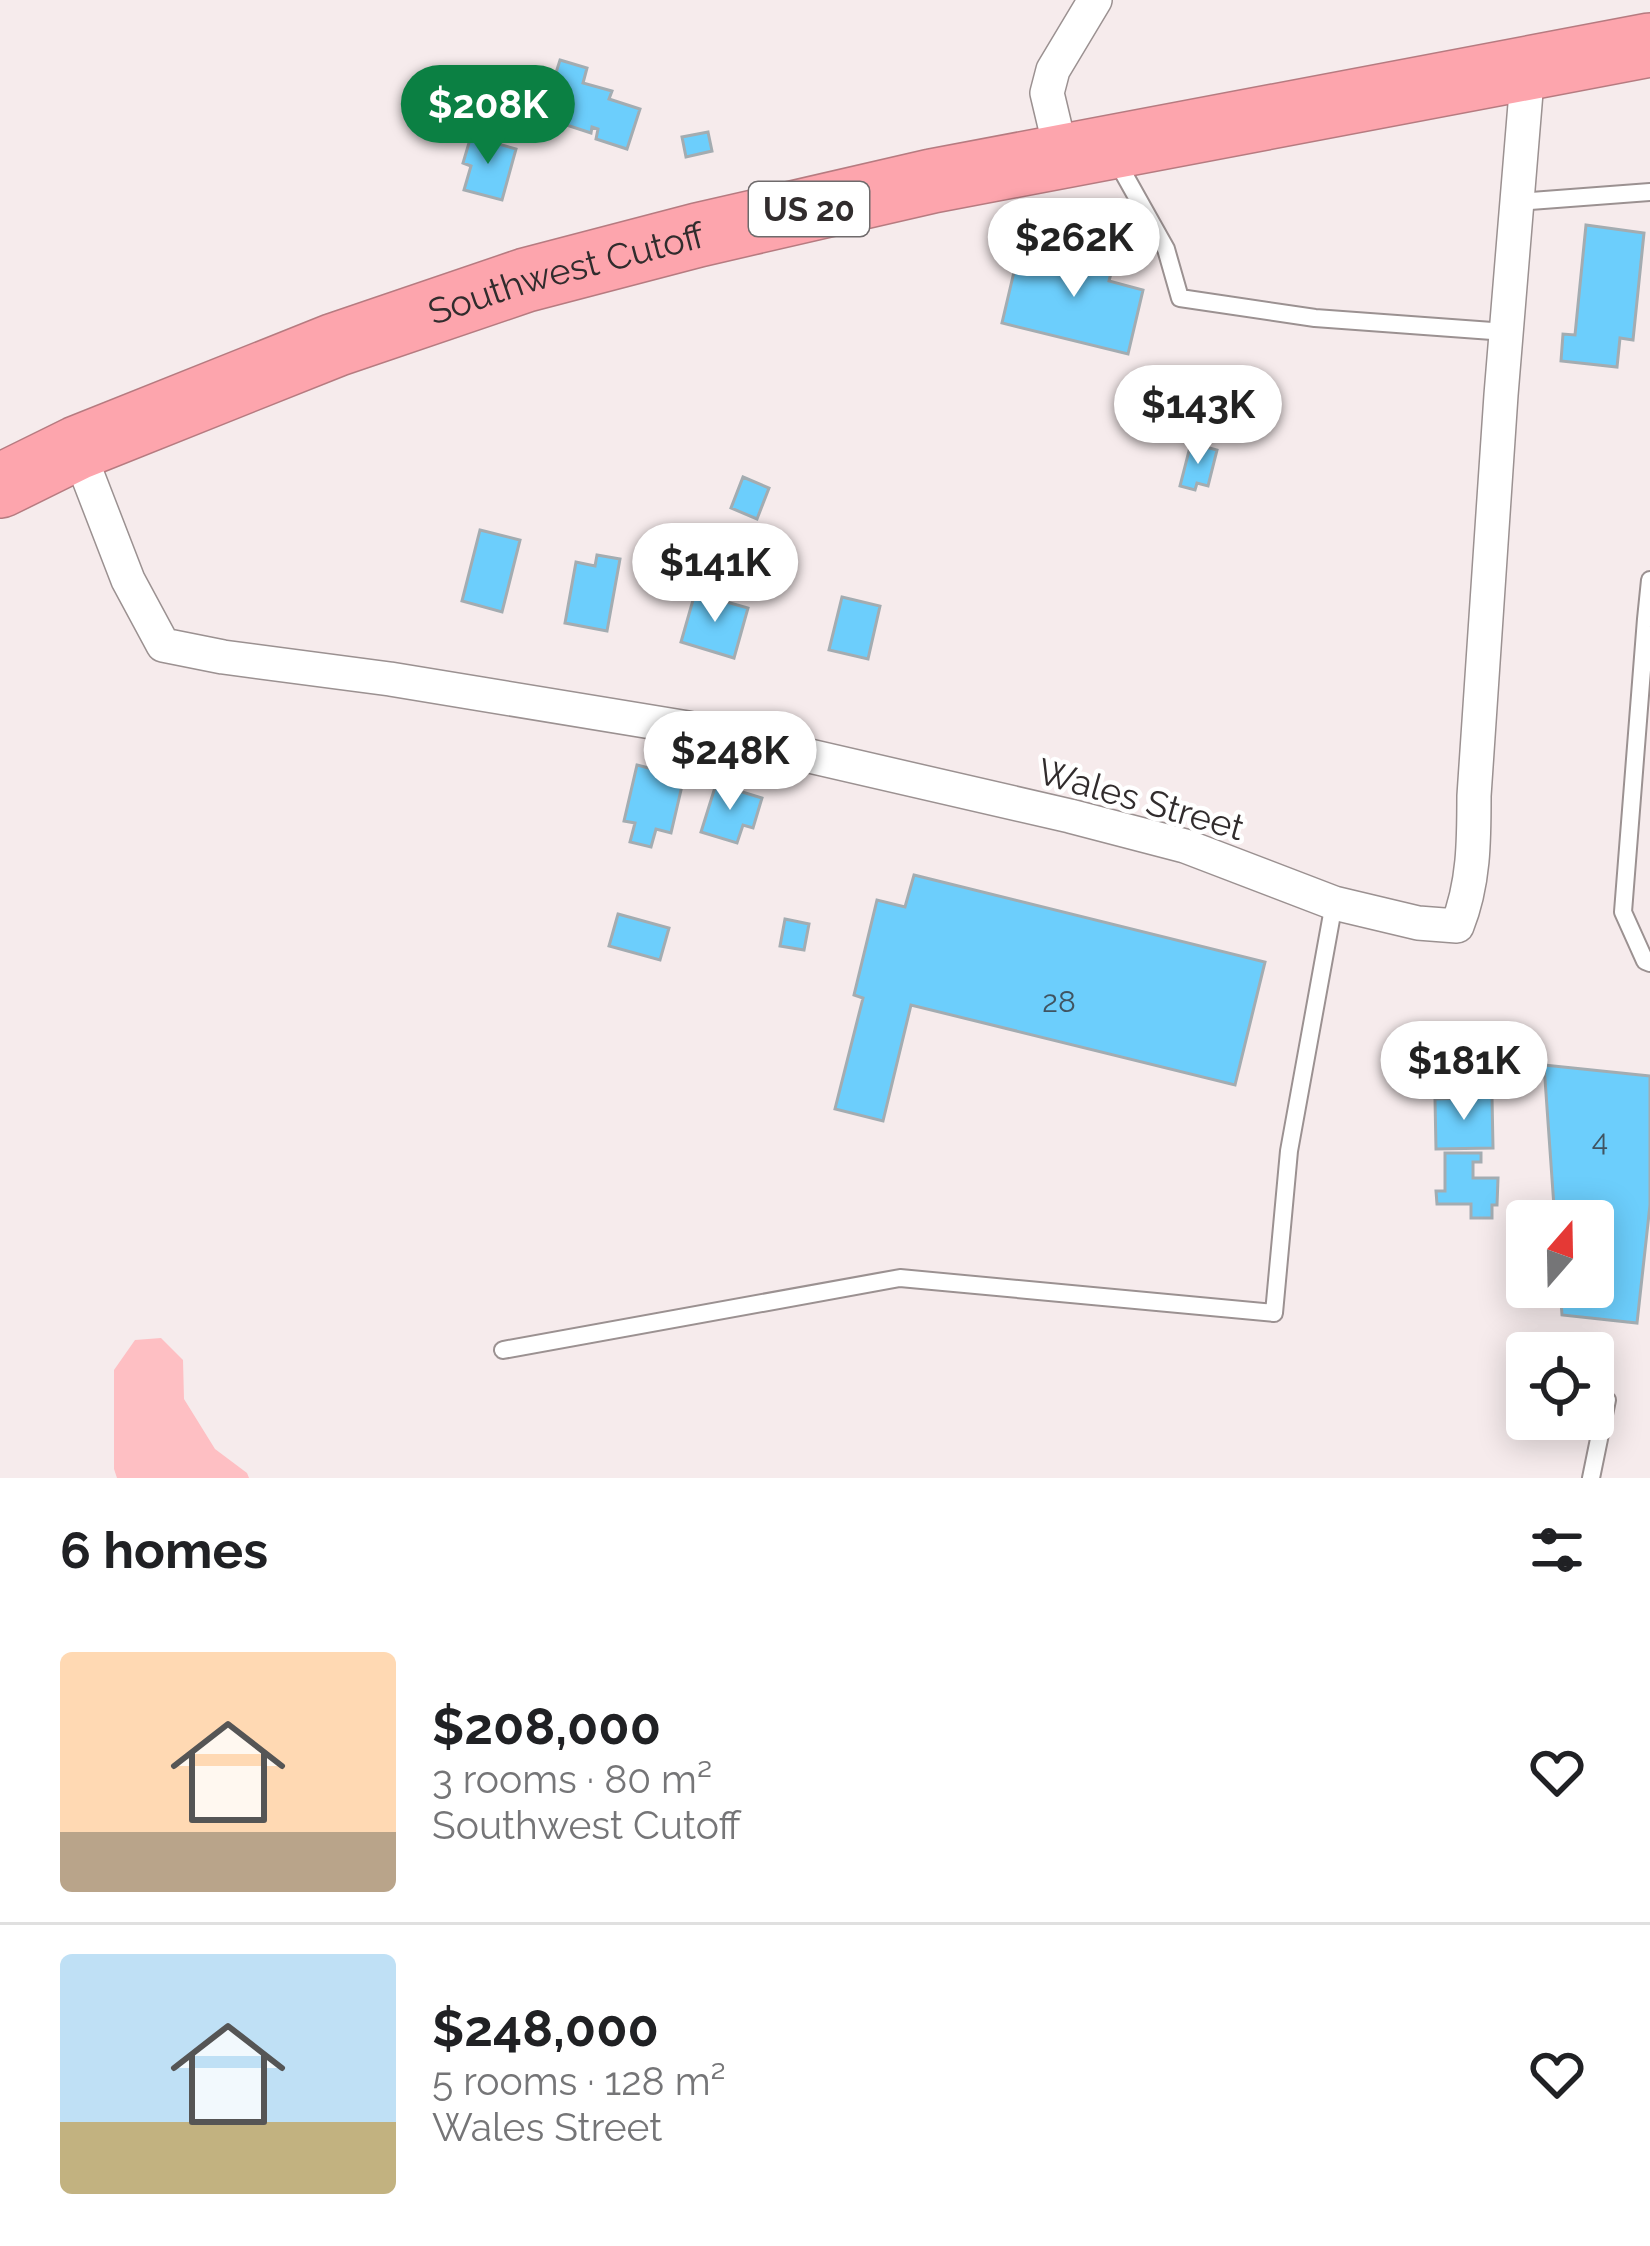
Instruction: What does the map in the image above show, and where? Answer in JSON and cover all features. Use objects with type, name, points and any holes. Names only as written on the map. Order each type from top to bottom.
[{"type":"highway","name":"Southwest Cutoff","points":[[0,486],[77,448],[335,345],[526,280],[932,181],[1650,45]]},
{"type":"street","points":[[1086,151],[1047,93],[1053,70],[1095,0]]},
{"type":"street","name":"Wales Street","points":[[77,448],[128,580],[164,645],[688,728],[1070,816],[1162,840],[1334,903],[1418,923],[1457,926],[1474,859],[1474,796],[1528,68]]},
{"type":"lane","points":[[1086,151],[1166,249],[1180,298],[1316,318],[1506,332]]},
{"type":"lane","points":[[1517,202],[1650,192]]},
{"type":"lane","points":[[1650,580],[1623,912],[1650,963]]},
{"type":"lane","points":[[503,1350],[900,1278],[1274,1313],[1289,1151],[1334,903]]},
{"type":"lane","points":[[1591,1478],[1599,1440]]},
{"type":"shaded area","points":[[161,1338],[183,1360],[184,1399],[215,1449],[249,1478],[117,1478],[114,1370],[135,1340]]},
{"type":"building","points":[[560,60],[587,68],[583,83],[612,91],[609,99],[640,109],[627,149],[596,139],[598,129],[592,127],[591,133],[542,117]]},
{"type":"building","points":[[708,132],[712,151],[686,157],[682,137]]},
{"type":"building","points":[[471,136],[516,149],[502,200],[464,190],[471,166],[463,163]]},
{"type":"building","points":[[1586,225],[1644,233],[1633,340],[1620,338],[1617,367],[1561,361],[1563,334],[1575,335]]},
{"type":"building","points":[[1053,242],[1115,258],[1109,281],[1143,290],[1128,354],[1002,323],[1017,259],[1047,267]]},
{"type":"building","points":[[1191,443],[1217,450],[1208,486],[1197,483],[1195,490],[1180,486]]},
{"type":"building","points":[[743,477],[769,488],[757,519],[731,508]]},
{"type":"building","points":[[480,530],[520,540],[502,612],[462,601]]},
{"type":"building","points":[[597,555],[620,559],[607,631],[565,623],[576,562],[595,566]]},
{"type":"building","points":[[695,593],[748,608],[734,658],[681,642]]},
{"type":"building","points":[[842,597],[880,606],[868,659],[829,650]]},
{"type":"building","points":[[637,765],[684,777],[671,833],[656,829],[651,847],[630,842],[635,823],[624,821]]},
{"type":"building","points":[[716,784],[762,798],[753,828],[743,825],[737,843],[701,832]]},
{"type":"building","points":[[914,875],[1265,962],[1235,1085],[911,1005],[883,1121],[835,1109],[863,998],[854,995],[877,900],[905,907]]},
{"type":"building","points":[[618,914],[669,928],[660,960],[609,946]]},
{"type":"building","points":[[785,919],[809,924],[804,950],[780,946]]},
{"type":"building","points":[[1489,1053],[1491,1093],[1429,1096],[1428,1070],[1439,1070],[1439,1055]]},
{"type":"building","points":[[1544,1065],[1650,1076],[1650,1205],[1637,1323],[1562,1315],[1562,1308],[1614,1308],[1614,1200],[1554,1200]]},
{"type":"building","points":[[1492,1097],[1493,1148],[1436,1149],[1435,1099]]},
{"type":"building","points":[[1445,1153],[1481,1153],[1481,1162],[1473,1162],[1473,1178],[1498,1178],[1492,1218],[1471,1218],[1471,1204],[1437,1204],[1436,1191],[1445,1191]]}]
